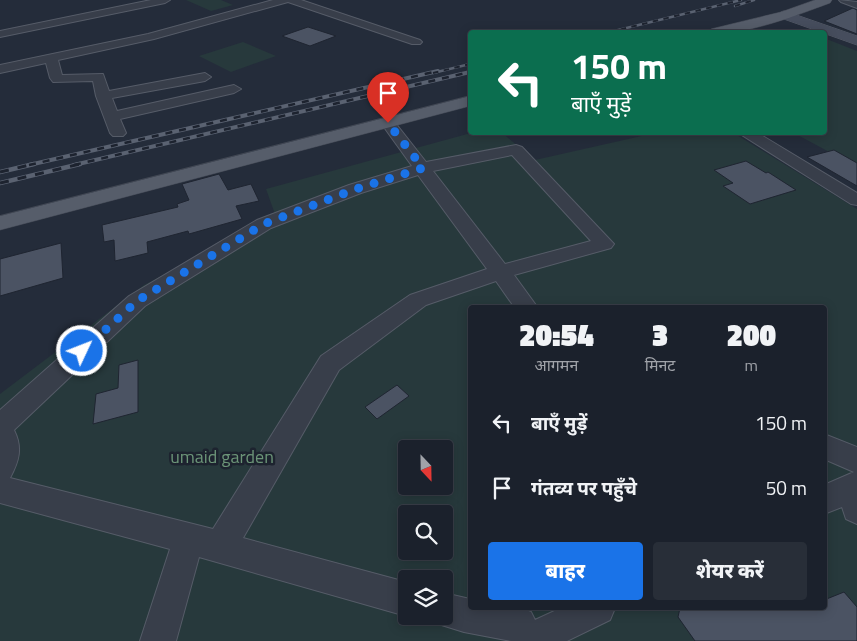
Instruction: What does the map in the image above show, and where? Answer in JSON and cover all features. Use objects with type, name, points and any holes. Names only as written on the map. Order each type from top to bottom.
[{"type":"main road","points":[[726,30],[784,19],[826,0]]},
{"type":"main road","points":[[748,30],[843,0]]},
{"type":"main road","points":[[0,213],[468,95]]},
{"type":"main road","points":[[0,222],[468,103]]},
{"type":"street","points":[[0,34],[165,0]]},
{"type":"street","points":[[0,69],[150,37],[284,0]]},
{"type":"street","points":[[291,0],[416,42]]},
{"type":"street","points":[[843,0],[857,4]]},
{"type":"street","points":[[784,19],[807,30]]},
{"type":"street","points":[[784,19],[819,30]]},
{"type":"street","points":[[827,33],[857,42]]},
{"type":"street","points":[[827,38],[857,49]]},
{"type":"street","points":[[51,58],[56,78],[58,79],[98,76],[103,96],[113,116],[118,133]]},
{"type":"street","points":[[103,96],[205,77]]},
{"type":"street","points":[[113,116],[234,89]]},
{"type":"street","points":[[388,123],[526,305]]},
{"type":"street","points":[[749,135],[857,200]]},
{"type":"street","points":[[767,135],[857,188]]},
{"type":"street","points":[[0,469],[7,452],[6,438],[0,428],[137,301],[264,224],[356,189],[423,168],[516,150],[604,244],[501,272],[418,300],[330,363],[204,543],[158,641]]},
{"type":"street","points":[[827,450],[856,485],[827,499]]},
{"type":"street","points":[[0,489],[398,597]]},
{"type":"street","points":[[453,612],[533,631],[592,610]]},
{"type":"green space","points":[[186,0],[221,0],[233,5],[211,11]]},
{"type":"green space","points":[[827,39],[857,51],[857,167],[798,135],[827,135]]},
{"type":"green space","points":[[243,42],[276,56],[231,72],[199,56]]},
{"type":"green space","name":"umaid garden","points":[[468,134],[504,135],[535,160],[646,135],[737,135],[857,209],[857,641],[0,641],[0,394],[144,285],[276,217],[266,189]]},
{"type":"building","points":[[853,8],[857,10],[857,34],[824,21]]},
{"type":"building","points":[[308,27],[336,36],[310,46],[282,36]]},
{"type":"building","points":[[834,150],[857,163],[857,186],[807,157]]},
{"type":"building","points":[[746,161],[766,173],[768,172],[796,190],[750,204],[723,186],[733,183],[714,170]]},
{"type":"building","points":[[219,174],[228,190],[251,184],[259,201],[236,206],[242,219],[189,234],[188,231],[147,242],[148,253],[115,261],[114,240],[104,242],[102,225],[178,207],[177,204],[189,200],[182,184]]},
{"type":"building","points":[[61,243],[63,278],[0,296],[0,259]]},
{"type":"building","points":[[138,360],[138,412],[93,424],[96,394],[118,388],[119,365]]},
{"type":"building","points":[[397,385],[409,396],[377,419],[365,407]]},
{"type":"building","points":[[844,592],[857,607],[857,641],[695,641],[678,617],[680,610],[827,610],[827,599]]},
{"type":"railway","points":[[618,30],[741,0]]},
{"type":"railway","points":[[735,6],[754,0]]},
{"type":"railway","points":[[433,73],[468,64]]},
{"type":"railway","points":[[29,165],[438,71]]},
{"type":"railway","points":[[74,165],[468,72]]},
{"type":"railway","points":[[0,172],[34,164]]},
{"type":"railway","points":[[0,183],[80,164]]},
{"type":"route","points":[[82,351],[137,301],[264,224],[356,189],[423,168],[388,123]]}]
